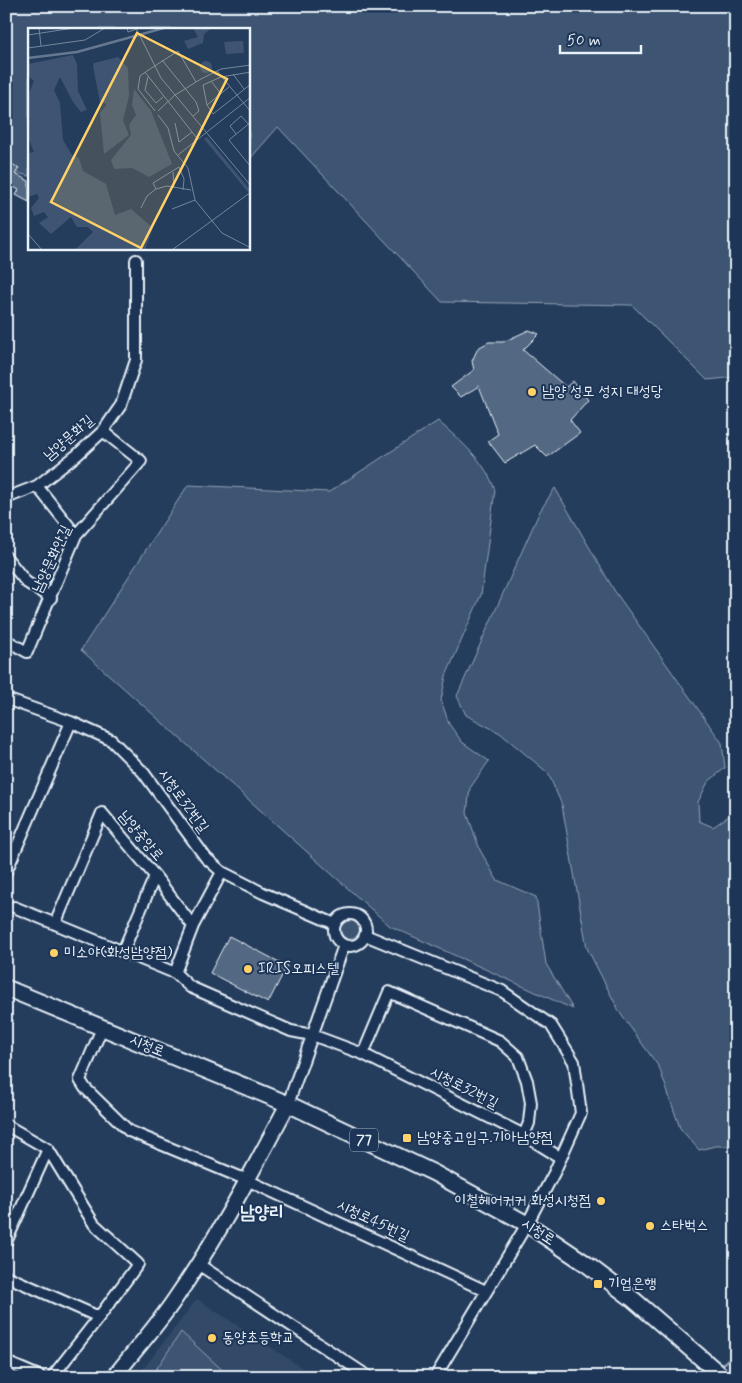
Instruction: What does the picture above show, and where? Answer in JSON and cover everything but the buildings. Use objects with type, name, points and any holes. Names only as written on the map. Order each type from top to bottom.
[{"type":"main road","name":"시청로","points":[[6,988],[288,1104],[434,1173],[527,1224],[584,1263],[634,1300],[723,1377]]},
{"type":"street","name":"남양문화길","points":[[6,498],[36,486],[77,455],[103,431],[121,405],[136,360],[136,260]]},
{"type":"street","name":"남양문화안길","points":[[6,640],[27,652],[76,535],[141,461],[103,431]]},
{"type":"street","points":[[36,486],[76,535]]},
{"type":"street","points":[[6,557],[26,582],[51,598]]},
{"type":"street","name":"시청로32번길","points":[[6,699],[71,722],[111,740],[143,772],[206,858],[222,872],[263,893],[335,924]]},
{"type":"street","points":[[6,872],[71,722]]},
{"type":"street","name":"남양중앙로","points":[[55,924],[102,813],[155,876],[193,926]]},
{"type":"street","points":[[175,973],[193,926],[222,872]]},
{"type":"street","points":[[123,951],[155,876]]},
{"type":"street","name":"시청로32번길","points":[[14,907],[175,973],[190,987],[291,1031],[312,1035],[363,1054],[524,1135],[561,1158]]},
{"type":"street","points":[[347,914],[358,916],[365,924],[366,935],[359,943],[344,945],[334,934],[335,924],[342,916],[347,914]]},
{"type":"street","points":[[366,935],[502,991],[552,1025],[574,1062],[581,1113],[561,1158],[527,1224],[435,1377]]},
{"type":"street","points":[[114,1377],[175,1300],[198,1264],[247,1180],[288,1104],[344,945]]},
{"type":"street","points":[[363,1054],[389,992],[500,1042],[518,1057],[527,1081],[531,1103],[529,1123],[524,1135]]},
{"type":"street","name":"시청로45번길","points":[[102,1028],[80,1080],[129,1130],[247,1180],[486,1291]]},
{"type":"street","points":[[6,1125],[48,1150],[94,1224],[138,1264],[99,1318],[52,1377]]},
{"type":"street","points":[[6,1242],[48,1150]]},
{"type":"street","points":[[198,1264],[369,1377]]},
{"type":"street","points":[[6,1276],[99,1318]]},
{"type":"street","points":[[6,1362],[41,1377]]},
{"type":"shaded area","points":[[6,6],[736,6],[736,377],[707,380],[632,305],[442,302],[278,127],[250,159],[250,28],[28,28],[28,176],[6,170]]},
{"type":"shaded area","points":[[438,421],[464,444],[478,460],[485,469],[495,490],[481,595],[446,676],[441,700],[449,724],[462,742],[489,761],[470,788],[467,813],[480,850],[497,880],[536,897],[546,964],[573,1009],[390,926],[81,650],[188,485],[329,492]]},
{"type":"shaded area","points":[[555,488],[614,590],[722,743],[725,768],[708,782],[698,802],[699,821],[713,827],[736,811],[736,1146],[715,1146],[699,1150],[680,1128],[659,1067],[620,1013],[587,948],[562,805],[548,773],[500,733],[466,715],[457,696],[540,511]]},
{"type":"shaded area","points":[[350,920],[357,923],[360,930],[357,937],[350,940],[343,937],[340,930],[343,923]]},
{"type":"shaded area","name":"동양초등학교","points":[[197,1299],[316,1377],[137,1377]]},
{"type":"shaded area","points":[[181,1332],[230,1377],[151,1377]]},
{"type":"waterway","points":[[719,1368],[736,1352]]},
{"type":"place","name":"남양 성모 성지 대성당","points":[[532,392]]},
{"type":"place","name":"미소야(화성남양점)","points":[[54,953]]},
{"type":"place","name":"IRIS오피스텔","points":[[248,969]]},
{"type":"place","name":"남양중고입구.기아남양점","points":[[407,1138]]},
{"type":"place","name":"이철헤어커커 화성시청점","points":[[601,1201]]},
{"type":"place","name":"스타벅스","points":[[650,1226]]},
{"type":"place","name":"기업은행","points":[[598,1284]]},
{"type":"place","name":"동양초등학교","points":[[212,1338]]},
{"type":"district","name":"남양리","points":[[262,1213]]}]
